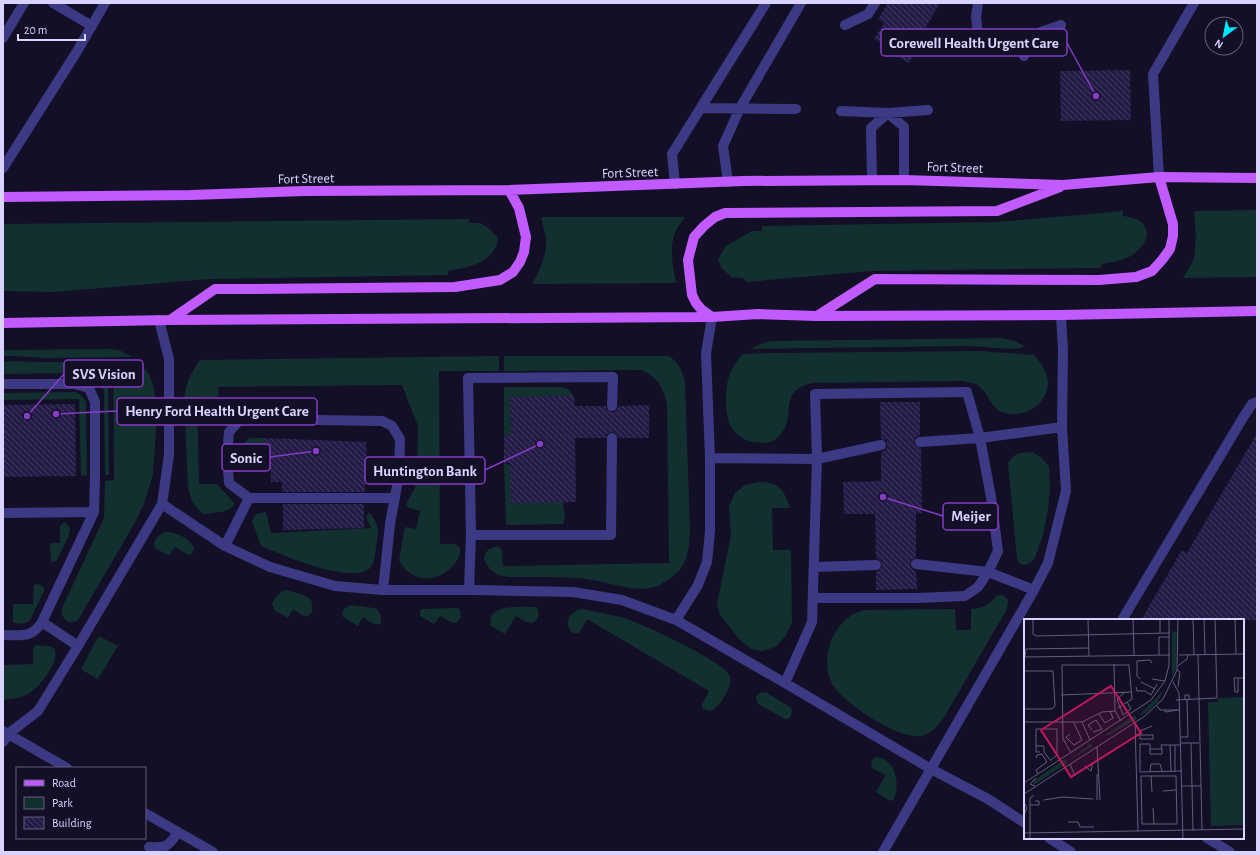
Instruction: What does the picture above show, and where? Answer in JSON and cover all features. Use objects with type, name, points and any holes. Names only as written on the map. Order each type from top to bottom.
[{"type":"main road","name":"Fort Street","points":[[3,197],[190,195],[312,191],[509,190],[728,182],[872,180],[1063,185],[1159,177],[1257,178]]},
{"type":"main road","points":[[818,316],[875,279],[1099,280],[1136,277],[1152,271],[1170,249],[1173,236],[1173,224],[1159,177]]},
{"type":"main road","points":[[712,317],[701,309],[692,295],[688,260],[694,237],[714,217],[725,213],[997,211],[1063,185]]},
{"type":"main road","points":[[170,320],[215,289],[252,290],[455,287],[500,280],[513,272],[520,262],[524,252],[526,237],[519,208],[509,190]]},
{"type":"main road","points":[[3,323],[159,320],[712,317],[758,314],[818,316],[1061,315],[1257,311]]},
{"type":"street","points":[[3,38],[24,3]]},
{"type":"street","points":[[53,3],[92,26]]},
{"type":"street","points":[[3,168],[105,3]]},
{"type":"street","points":[[675,184],[672,154],[766,3]]},
{"type":"street","points":[[728,182],[723,146],[740,108],[801,3]]},
{"type":"street","points":[[845,25],[868,14],[875,3]]},
{"type":"street","points":[[978,3],[976,17],[978,34]]},
{"type":"street","points":[[976,17],[984,3]]},
{"type":"street","points":[[1159,177],[1153,74],[1194,3]]},
{"type":"street","points":[[1024,56],[1029,39],[1041,32],[1061,25]]},
{"type":"street","points":[[701,108],[796,109]]},
{"type":"street","points":[[841,111],[888,113],[928,110]]},
{"type":"street","points":[[888,113],[904,127],[904,180]]},
{"type":"street","points":[[872,180],[871,128],[888,113]]},
{"type":"street","points":[[883,852],[1034,590],[1048,563],[1066,491],[1062,427],[1063,350],[1061,315]]},
{"type":"street","points":[[676,620],[698,585],[708,562],[710,531],[710,458],[706,353],[712,317]]},
{"type":"street","points":[[65,767],[5,735],[38,711],[162,504],[169,455],[169,359],[159,320]]},
{"type":"street","points":[[469,590],[471,535],[468,378],[613,377],[612,406]]},
{"type":"street","points":[[3,384],[74,384],[89,388],[95,402],[94,512],[37,630],[29,634],[3,635]]},
{"type":"street","points":[[785,683],[812,622],[817,459],[815,394],[966,392],[980,438],[991,497],[998,551],[988,572],[978,587],[965,596],[918,598],[813,598]]},
{"type":"street","points":[[1123,619],[1244,416],[1252,404],[1257,402]]},
{"type":"street","points":[[382,590],[390,524],[395,498],[399,475],[400,439],[392,426],[382,421],[254,419],[239,421],[229,432],[227,456],[228,483],[249,498],[395,498]]},
{"type":"street","points":[[920,442],[980,438],[1062,427]]},
{"type":"street","points":[[471,535],[611,535],[612,438]]},
{"type":"street","points":[[710,458],[817,459],[881,445]]},
{"type":"street","points":[[225,546],[249,498]]},
{"type":"street","points":[[162,504],[225,546],[270,568],[335,586],[382,590],[573,592],[622,600],[676,620],[931,769],[988,799],[1024,822]]},
{"type":"street","points":[[3,513],[94,512]]},
{"type":"street","points":[[916,564],[988,572],[1034,590]]},
{"type":"street","points":[[814,567],[876,565]]},
{"type":"street","points":[[42,622],[78,646]]},
{"type":"street","points":[[146,814],[213,852]]},
{"type":"street","points":[[149,847],[161,847],[170,844],[178,832]]},
{"type":"street","points":[[1051,839],[1071,852]]},
{"type":"street","points":[[1209,839],[1230,852]]},
{"type":"green space","points":[[1257,210],[1257,277],[1183,278],[1194,259],[1196,237],[1194,211]]},
{"type":"green space","points":[[1123,211],[1123,216],[1139,220],[1143,224],[1147,235],[1145,241],[1135,253],[1120,260],[1102,264],[1100,268],[872,271],[746,282],[743,278],[732,277],[722,269],[718,259],[726,246],[752,231],[762,231],[762,226],[998,222]]},
{"type":"green space","points":[[541,217],[685,217],[676,231],[672,245],[672,258],[676,283],[532,284],[544,257],[546,245]]},
{"type":"green space","points":[[469,219],[469,223],[480,223],[490,229],[498,238],[495,249],[490,255],[480,262],[461,269],[448,271],[448,275],[211,279],[54,292],[3,291],[3,224]]},
{"type":"green space","points":[[1002,338],[1015,341],[1026,347],[1012,349],[966,346],[750,349],[771,341]]},
{"type":"green space","points":[[3,350],[119,350],[133,357],[44,358],[3,356]]},
{"type":"green space","points":[[982,351],[1034,355],[1042,365],[1048,381],[1046,393],[1038,405],[1024,413],[1009,414],[1002,412],[994,406],[979,386],[963,381],[812,383],[801,387],[794,393],[791,399],[784,430],[773,441],[767,443],[752,442],[738,435],[730,425],[726,410],[726,392],[729,375],[742,354]]},
{"type":"green space","points":[[499,356],[499,371],[439,371],[440,544],[457,545],[460,552],[458,559],[452,567],[443,574],[433,578],[421,578],[410,573],[399,561],[404,530],[406,527],[416,529],[420,511],[406,506],[415,488],[417,478],[418,426],[402,385],[218,387],[219,395],[217,397],[197,397],[199,484],[217,484],[234,503],[230,509],[226,511],[203,514],[193,502],[188,487],[184,401],[189,379],[200,360]]},
{"type":"green space","points":[[504,356],[669,356],[678,364],[685,382],[690,532],[686,559],[680,570],[671,578],[658,586],[645,589],[629,588],[577,578],[508,577],[498,575],[490,569],[484,560],[485,554],[491,548],[495,547],[499,547],[502,550],[503,566],[669,563],[667,404],[664,393],[656,380],[641,370],[504,371]]},
{"type":"green space","points":[[3,362],[108,362],[109,475],[105,475],[104,390],[95,380],[76,373],[3,374]]},
{"type":"green space","points":[[113,362],[139,362],[149,374],[153,384],[156,429],[153,475],[143,506],[136,521],[78,620],[71,622],[66,620],[62,615],[62,608],[104,518],[105,481],[114,480]]},
{"type":"green space","points":[[504,387],[562,387],[568,389],[574,396],[510,398],[511,435],[504,436]]},
{"type":"green space","points":[[75,392],[82,396],[86,403],[87,475],[81,476],[79,399],[3,400],[3,393]]},
{"type":"green space","points":[[250,438],[265,438],[266,460],[242,461],[243,445],[246,440]]},
{"type":"green space","points":[[1032,452],[1041,457],[1049,466],[1050,486],[1048,510],[1043,535],[1035,558],[1030,563],[1025,565],[1020,564],[1017,559],[1008,463],[1016,455]]},
{"type":"green space","points":[[504,463],[511,465],[563,502],[565,517],[563,524],[506,525]]},
{"type":"green space","points":[[758,482],[771,483],[780,488],[783,491],[790,508],[772,508],[773,550],[791,550],[792,623],[785,637],[775,647],[763,651],[751,649],[739,639],[720,615],[717,604],[731,535],[729,506],[735,493],[745,485]]},
{"type":"green space","points":[[266,512],[271,533],[371,528],[366,517],[368,513],[370,513],[376,522],[378,530],[374,562],[372,566],[363,572],[351,573],[335,571],[301,562],[261,546],[252,521],[256,514]]},
{"type":"green space","points":[[65,523],[70,529],[69,535],[57,560],[54,562],[51,561],[50,543],[60,543],[60,526]]},
{"type":"green space","points":[[165,532],[178,534],[189,541],[194,548],[192,554],[188,555],[175,547],[169,556],[155,548],[155,540],[158,536]]},
{"type":"green space","points":[[34,585],[41,585],[44,588],[44,591],[30,620],[22,624],[13,622],[13,604],[33,604]]},
{"type":"green space","points":[[287,590],[306,596],[311,600],[312,607],[310,615],[304,616],[293,609],[288,618],[274,610],[272,603],[280,593]]},
{"type":"green space","points":[[997,595],[1003,595],[1008,600],[1007,609],[946,714],[937,726],[929,733],[915,736],[903,734],[889,728],[860,711],[838,692],[832,684],[827,667],[830,643],[838,628],[853,614],[864,610],[955,609],[956,630],[971,630],[971,609],[986,605]]},
{"type":"green space","points":[[350,605],[374,608],[378,610],[381,617],[380,624],[370,622],[363,617],[358,626],[343,617],[343,611]]},
{"type":"green space","points":[[514,607],[535,607],[538,609],[539,613],[535,622],[530,623],[516,616],[505,634],[491,626],[491,619],[494,613],[499,610]]},
{"type":"green space","points":[[457,608],[460,610],[461,616],[455,623],[440,616],[434,624],[420,616],[420,611],[422,609]]},
{"type":"green space","points":[[582,609],[631,620],[698,652],[713,661],[724,669],[730,676],[730,685],[725,696],[714,710],[710,711],[702,708],[702,704],[709,691],[587,619],[579,633],[573,633],[568,626],[569,618],[574,612]]},
{"type":"green space","points":[[98,637],[101,637],[118,646],[98,679],[82,670],[82,667]]},
{"type":"green space","points":[[37,645],[49,646],[55,649],[55,659],[48,674],[28,694],[3,700],[3,665],[33,664],[33,649]]},
{"type":"green space","points":[[762,692],[767,693],[790,707],[792,710],[791,716],[788,719],[785,719],[758,704],[756,698],[757,695]]},
{"type":"green space","points":[[878,757],[884,759],[893,768],[897,781],[897,788],[893,800],[890,801],[876,792],[886,775],[872,768],[871,762],[874,758]]},
{"type":"building","points":[[888,3],[940,3],[926,27],[929,29],[909,63],[880,46],[882,44],[874,39],[884,23],[878,19]]},
{"type":"building","points":[[1130,70],[1131,120],[1061,121],[1060,71]]},
{"type":"building","points":[[574,396],[575,406],[606,406],[606,409],[611,412],[615,412],[619,406],[649,405],[649,438],[618,438],[616,433],[612,432],[607,434],[606,438],[575,438],[576,502],[511,503],[510,463],[504,463],[504,436],[511,435],[510,397]]},
{"type":"building","points":[[880,402],[920,402],[920,435],[916,437],[914,442],[915,446],[921,448],[922,513],[916,513],[916,558],[911,560],[910,564],[912,569],[916,571],[917,589],[876,590],[876,572],[880,570],[882,565],[881,561],[876,558],[875,514],[844,514],[843,482],[881,481],[881,452],[886,450],[887,444],[886,440],[881,439]]},
{"type":"building","points":[[75,404],[76,476],[3,477],[3,405]]},
{"type":"building","points":[[1257,433],[1257,620],[1142,619],[1182,550],[1187,553]]},
{"type":"building","points":[[265,438],[366,442],[367,466],[365,466],[365,492],[282,492],[282,482],[271,482],[271,469],[266,469]]},
{"type":"building","points":[[283,504],[364,504],[364,528],[283,530]]},
{"type":"place","name":"Corewell Health Urgent Care","points":[[1096,96]]},
{"type":"place","name":"Henry Ford Health Urgent Care","points":[[56,414]]},
{"type":"place","name":"SVS Vision","points":[[27,416]]},
{"type":"place","name":"Huntington Bank","points":[[540,444]]},
{"type":"place","name":"Sonic","points":[[316,451]]},
{"type":"place","name":"Meijer","points":[[883,497]]}]
